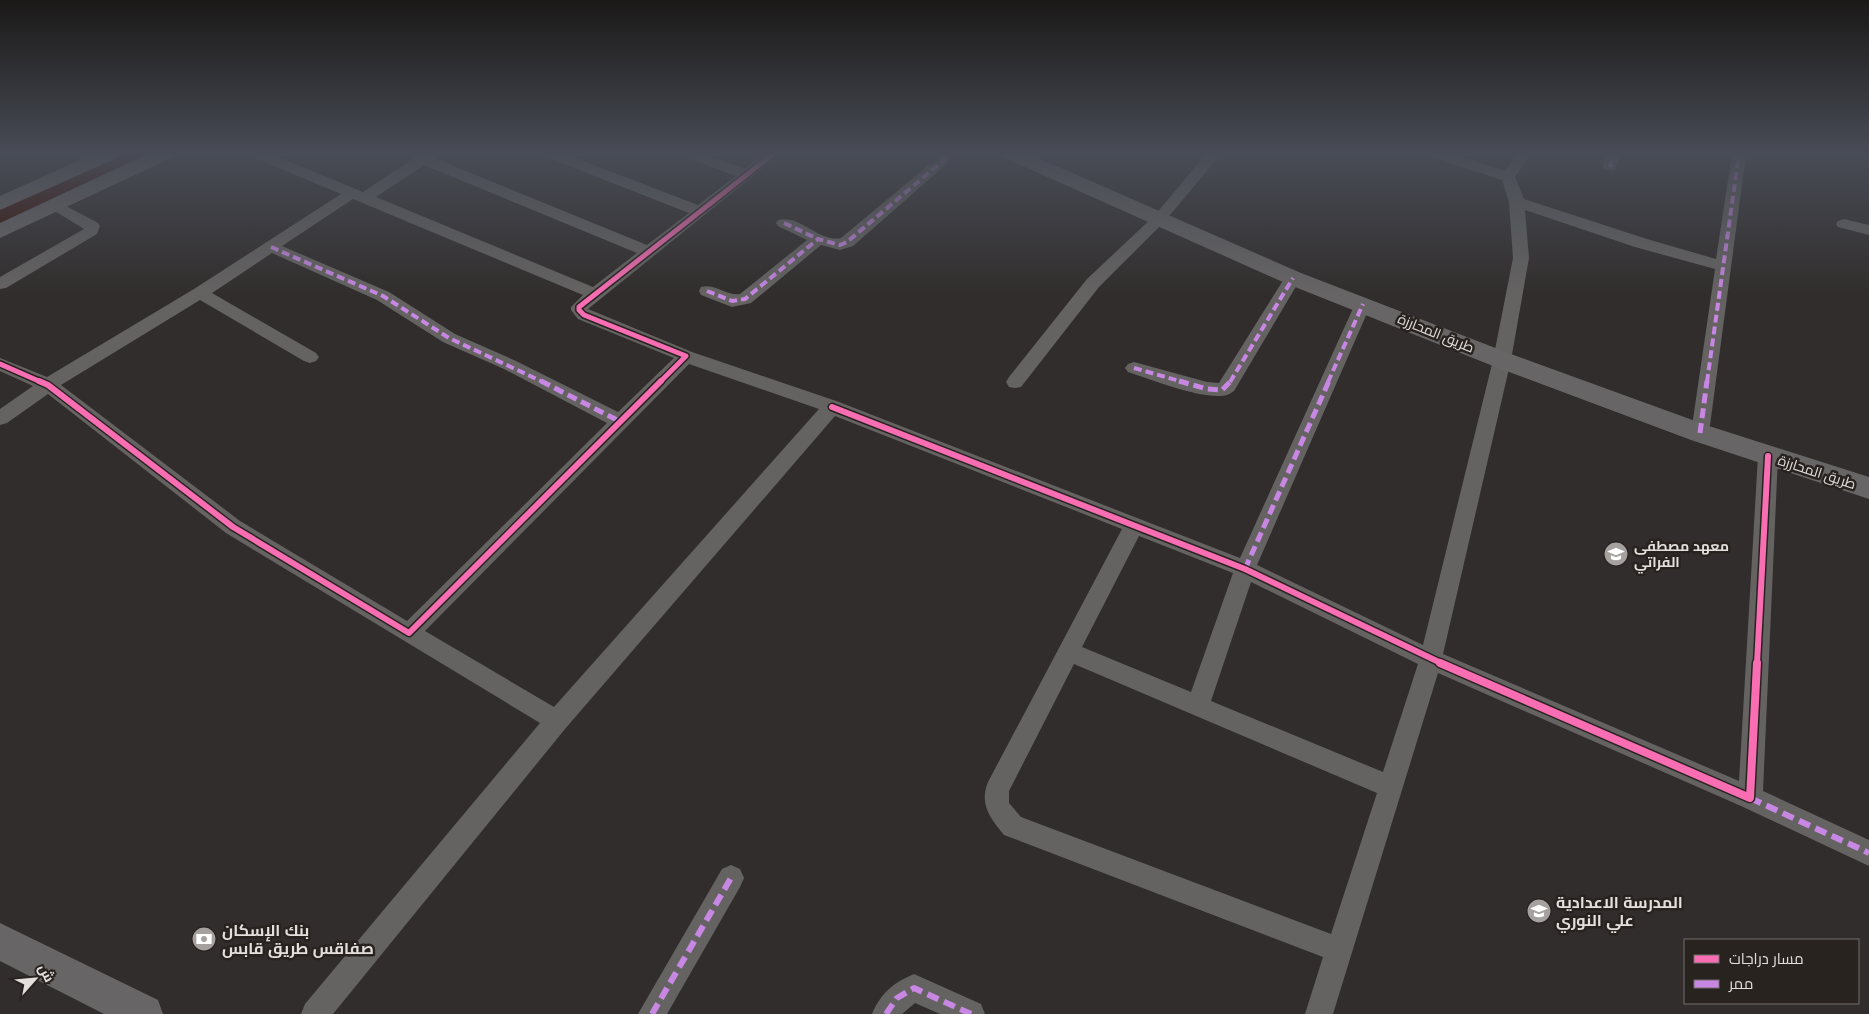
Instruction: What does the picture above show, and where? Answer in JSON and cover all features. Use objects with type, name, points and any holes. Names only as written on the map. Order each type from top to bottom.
[{"type":"highway","points":[[0,231],[63,201]]},
{"type":"main road","name":"طريق المحارزة","points":[[1121,201],[1294,278],[1502,360],[1700,434],[1869,488]]},
{"type":"main road","points":[[0,940],[144,1014]]},
{"type":"street","points":[[0,418],[48,385],[200,293],[271,247],[350,201]]},
{"type":"street","points":[[372,201],[595,294]]},
{"type":"street","points":[[531,201],[648,252]]},
{"type":"street","points":[[674,201],[699,211]]},
{"type":"street","points":[[711,201],[595,294],[580,307],[580,312],[686,356],[832,407],[1245,569],[1431,659],[1750,798],[1869,853]]},
{"type":"street","points":[[784,223],[818,239],[840,245],[847,242],[895,201]]},
{"type":"street","points":[[1015,382],[1092,283],[1160,218],[1173,201]]},
{"type":"street","points":[[1700,434],[1732,201]]},
{"type":"street","points":[[1319,1014],[1431,659],[1502,360],[1521,258],[1517,202],[1641,244],[1723,266]]},
{"type":"street","points":[[0,284],[92,231],[92,226],[55,205]]},
{"type":"street","points":[[1844,224],[1869,230]]},
{"type":"street","points":[[707,291],[732,302],[745,300],[818,239]]},
{"type":"street","points":[[271,247],[383,296],[449,338],[510,366],[621,422]]},
{"type":"street","points":[[1134,368],[1206,389],[1222,390],[1228,386],[1294,278]]},
{"type":"street","points":[[200,293],[310,357]]},
{"type":"street","points":[[1198,706],[1245,569],[1363,304]]},
{"type":"street","points":[[409,633],[686,356]]},
{"type":"street","points":[[0,364],[48,385],[233,527],[556,721]]},
{"type":"street","points":[[316,1014],[556,721],[832,407]]},
{"type":"street","points":[[1750,798],[1768,456]]},
{"type":"street","points":[[1134,526],[997,790],[998,807],[1012,826],[1339,950]]},
{"type":"street","points":[[1069,652],[1391,787]]},
{"type":"street","points":[[652,1014],[731,878]]},
{"type":"street","points":[[886,1014],[891,1003],[900,995],[914,988],[971,1014]]},
{"type":"shaded area","points":[[15,201],[52,201],[0,225],[0,208]]},
{"type":"marked path","points":[[707,291],[732,301],[745,299],[818,239],[840,245],[847,242],[895,201]]},
{"type":"marked path","points":[[1700,433],[1732,201]]},
{"type":"marked path","points":[[784,223],[818,239]]},
{"type":"marked path","points":[[271,247],[383,296],[449,338],[510,365],[621,422]]},
{"type":"marked path","points":[[1134,368],[1207,389],[1222,390],[1228,386],[1293,278]]},
{"type":"marked path","points":[[1245,569],[1363,304]]},
{"type":"marked path","points":[[1750,798],[1869,853]]},
{"type":"marked path","points":[[652,1014],[731,878]]},
{"type":"marked path","points":[[886,1014],[897,998],[914,988],[971,1014]]},
{"type":"cycle path","points":[[0,364],[48,385],[233,527],[409,633],[686,356],[584,315],[579,310],[579,307],[713,201]]},
{"type":"cycle path","points":[[832,407],[1245,569],[1431,659],[1750,798],[1768,456]]},
{"type":"place","name":"معهد مصطفى الفراتي","points":[[1616,554]]},
{"type":"place","name":"المدرسة الاعدادية علي النوري","points":[[1539,911]]},
{"type":"place","name":"بنك الإسكان صفاقس طريق قابس","points":[[204,939]]}]
